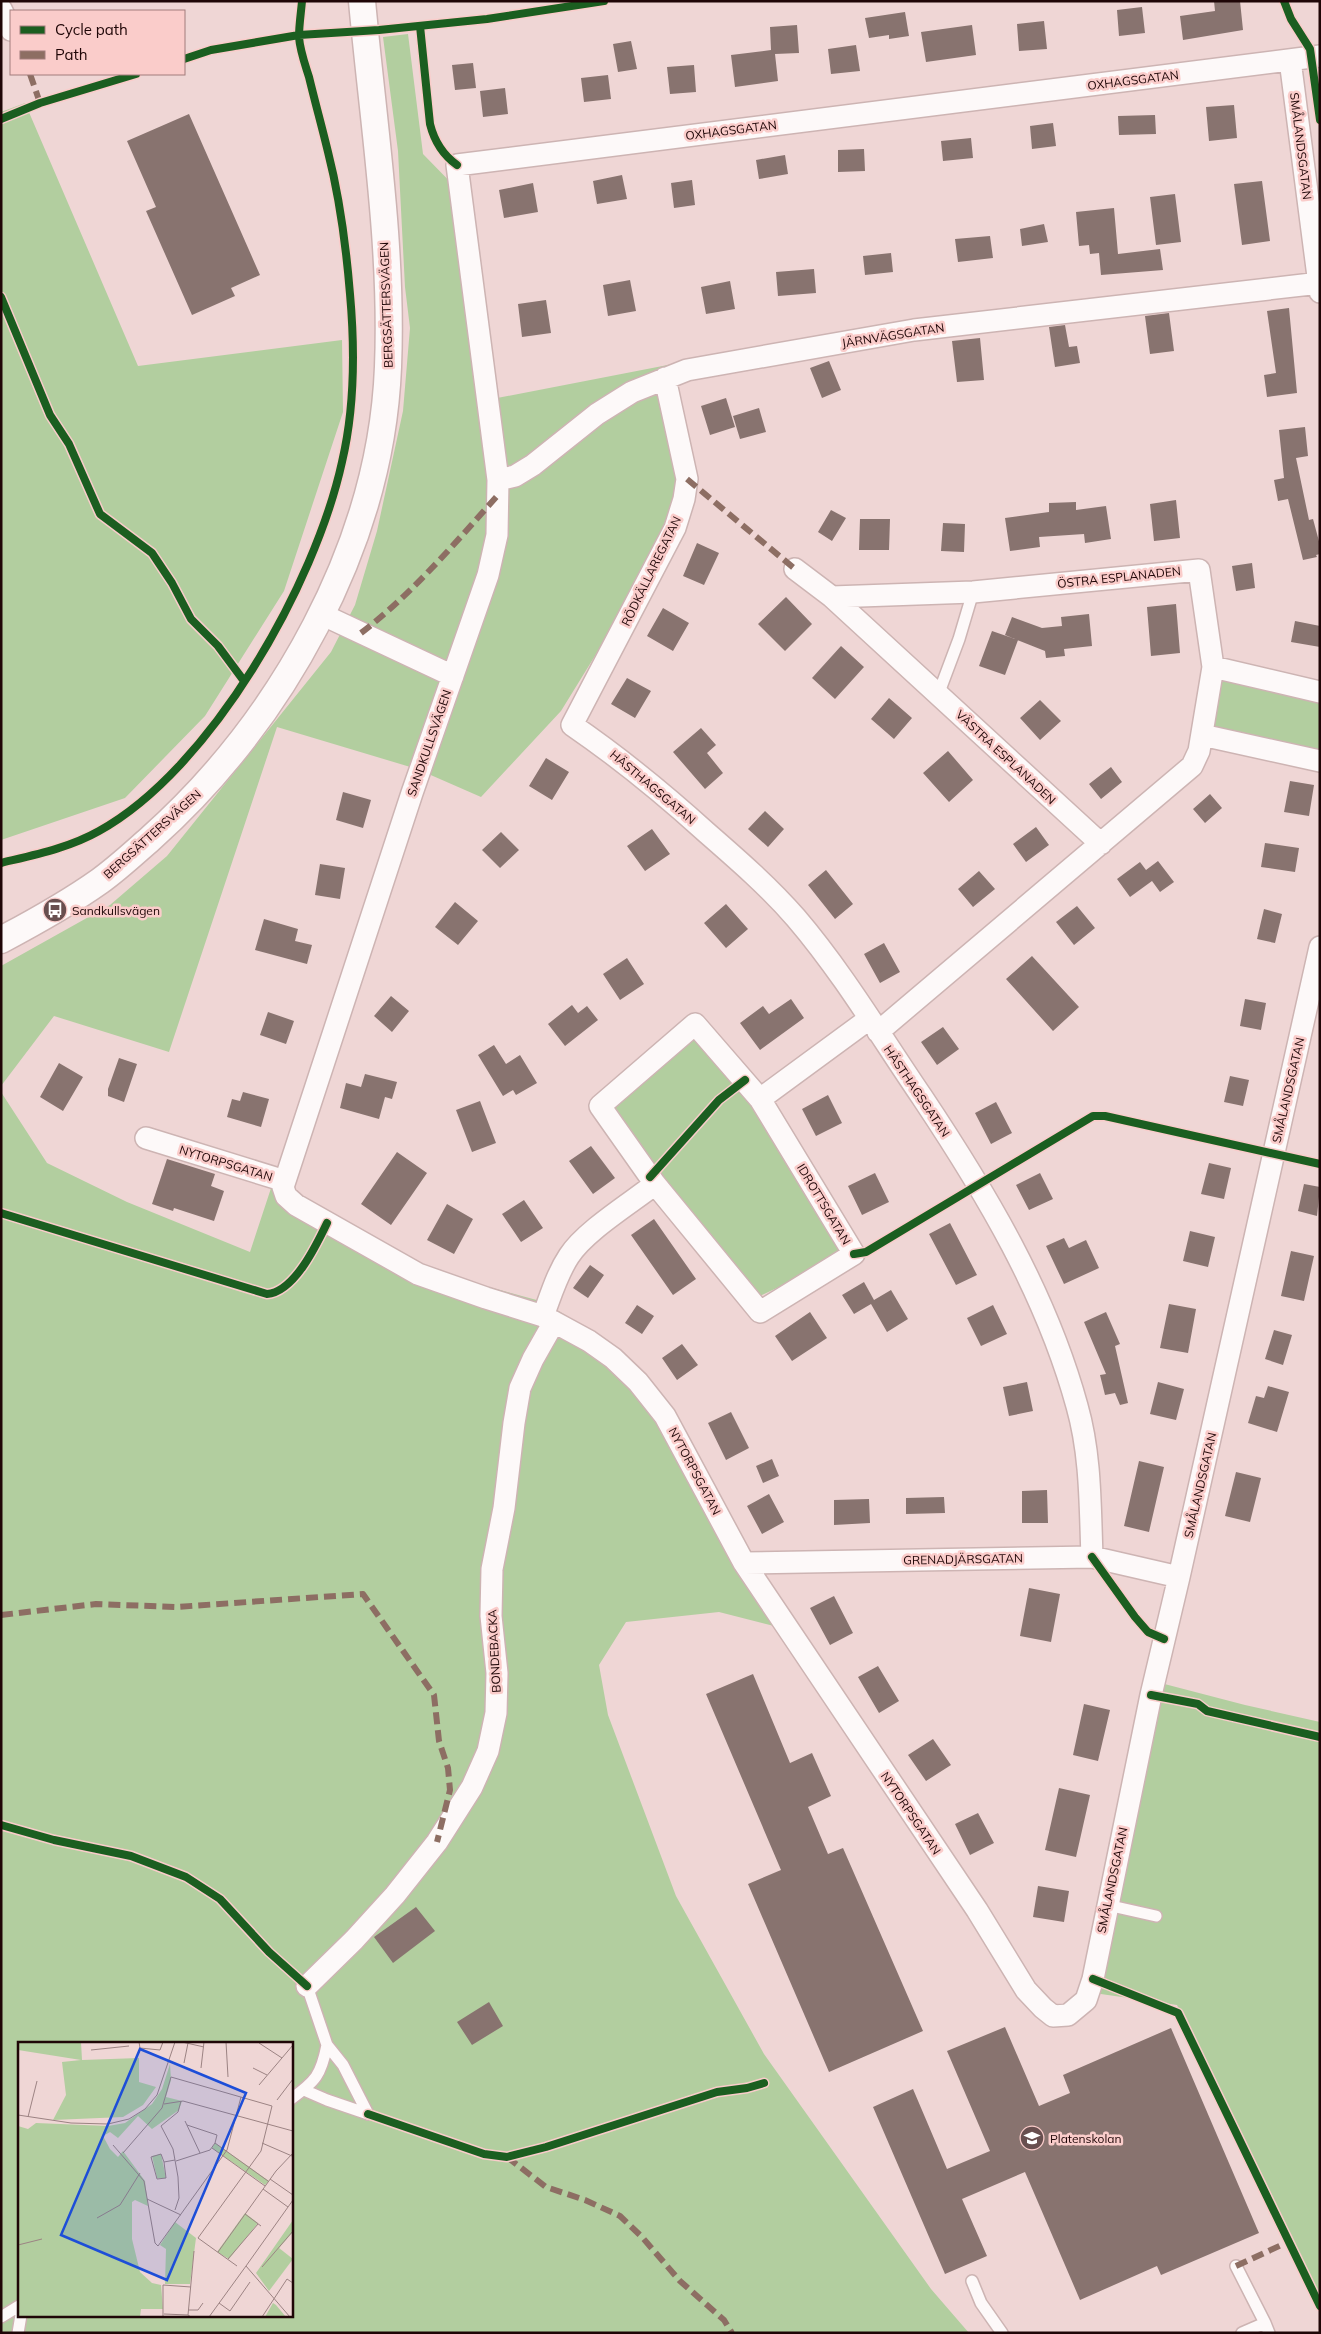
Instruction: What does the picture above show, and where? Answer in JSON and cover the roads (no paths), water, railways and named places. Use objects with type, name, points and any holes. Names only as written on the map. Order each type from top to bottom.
[{"type":"street","name":"BERGSÄTTERSVÄGEN","points":[[1,940],[30,925],[101,880],[137,851],[199,793],[248,735],[293,668],[321,614],[354,536],[367,498],[377,458],[388,369],[388,289],[362,1]]},
{"type":"street","points":[[1,10],[10,28]]},
{"type":"street","name":"OXHAGSGATAN","points":[[498,480],[457,165],[1320,56]]},
{"type":"street","name":"SMÅLANDSGATAN","points":[[1290,60],[1319,286]]},
{"type":"street","name":"JÄRNVÄGSGATAN","points":[[498,480],[514,476],[533,465],[597,414],[632,392],[687,370],[914,330],[1319,286]]},
{"type":"street","name":"RÖDKÄLLAREGATAN","points":[[572,725],[674,528],[684,499],[687,479],[665,378]]},
{"type":"street","name":"SANDKULLSVÄGEN","points":[[285,1181],[493,556],[499,519],[498,480]]},
{"type":"street","name":"VÄSTRA ESPLANADEN","points":[[795,569],[832,597],[1101,844]]},
{"type":"street","name":"ÖSTRA ESPLANADEN","points":[[832,597],[973,592],[1199,570],[1213,667]]},
{"type":"street","name":"SANDKULLSVÄGEN","points":[[321,614],[452,676]]},
{"type":"street","points":[[760,1099],[874,1026],[1101,844],[1192,766],[1199,751],[1213,667],[1320,692]]},
{"type":"street","name":"HÄSTHAGSGATAN","points":[[572,725],[614,753],[652,784],[754,875],[795,916],[825,954],[874,1026],[978,1185],[1023,1265],[1063,1358],[1078,1408],[1088,1456],[1092,1558]]},
{"type":"street","points":[[1202,735],[1320,761]]},
{"type":"street","name":"SMÅLANDSGATAN","points":[[1068,2015],[1086,2000],[1093,1979],[1151,1695],[1320,947]]},
{"type":"street","name":"IDROTTSGATAN","points":[[695,1024],[760,1099],[854,1254],[760,1312],[655,1184],[600,1106],[695,1024]]},
{"type":"street","name":"NYTORPSGATAN","points":[[146,1138],[285,1181],[283,1187],[286,1196],[296,1205],[418,1274],[548,1319],[589,1341],[613,1358],[638,1382],[660,1409],[744,1563],[977,1910],[1026,1990],[1042,2008],[1053,2016],[1068,2015]]},
{"type":"street","points":[[548,1319],[558,1275],[570,1254],[588,1236],[655,1184]]},
{"type":"street","name":"BONDEBACKA","points":[[307,1986],[395,1896],[437,1842],[472,1787],[488,1752],[496,1713],[497,1683],[491,1616],[492,1569],[504,1508],[520,1388],[548,1319]]},
{"type":"street","name":"GRENADJÄRSGATAN","points":[[744,1563],[1092,1558],[1179,1577]]},
{"type":"lane","points":[[938,694],[960,639],[973,592]]},
{"type":"lane","points":[[1107,1905],[1156,1916]]},
{"type":"lane","points":[[304,2090],[368,2114],[343,2065],[327,2045],[307,1986]]},
{"type":"lane","points":[[292,2098],[304,2090],[322,2068],[327,2045]]},
{"type":"lane","points":[[1236,2266],[1267,2328],[1242,2333]]},
{"type":"lane","points":[[972,2281],[981,2303],[1002,2333]]},
{"type":"lane","points":[[1,2317],[18,2307]]},
{"type":"lane","points":[[18,2333],[21,2316]]},
{"type":"place","name":"Sandkullsvägen","points":[[55,910]]},
{"type":"place","name":"Platenskolan","points":[[1032,2138]]}]
